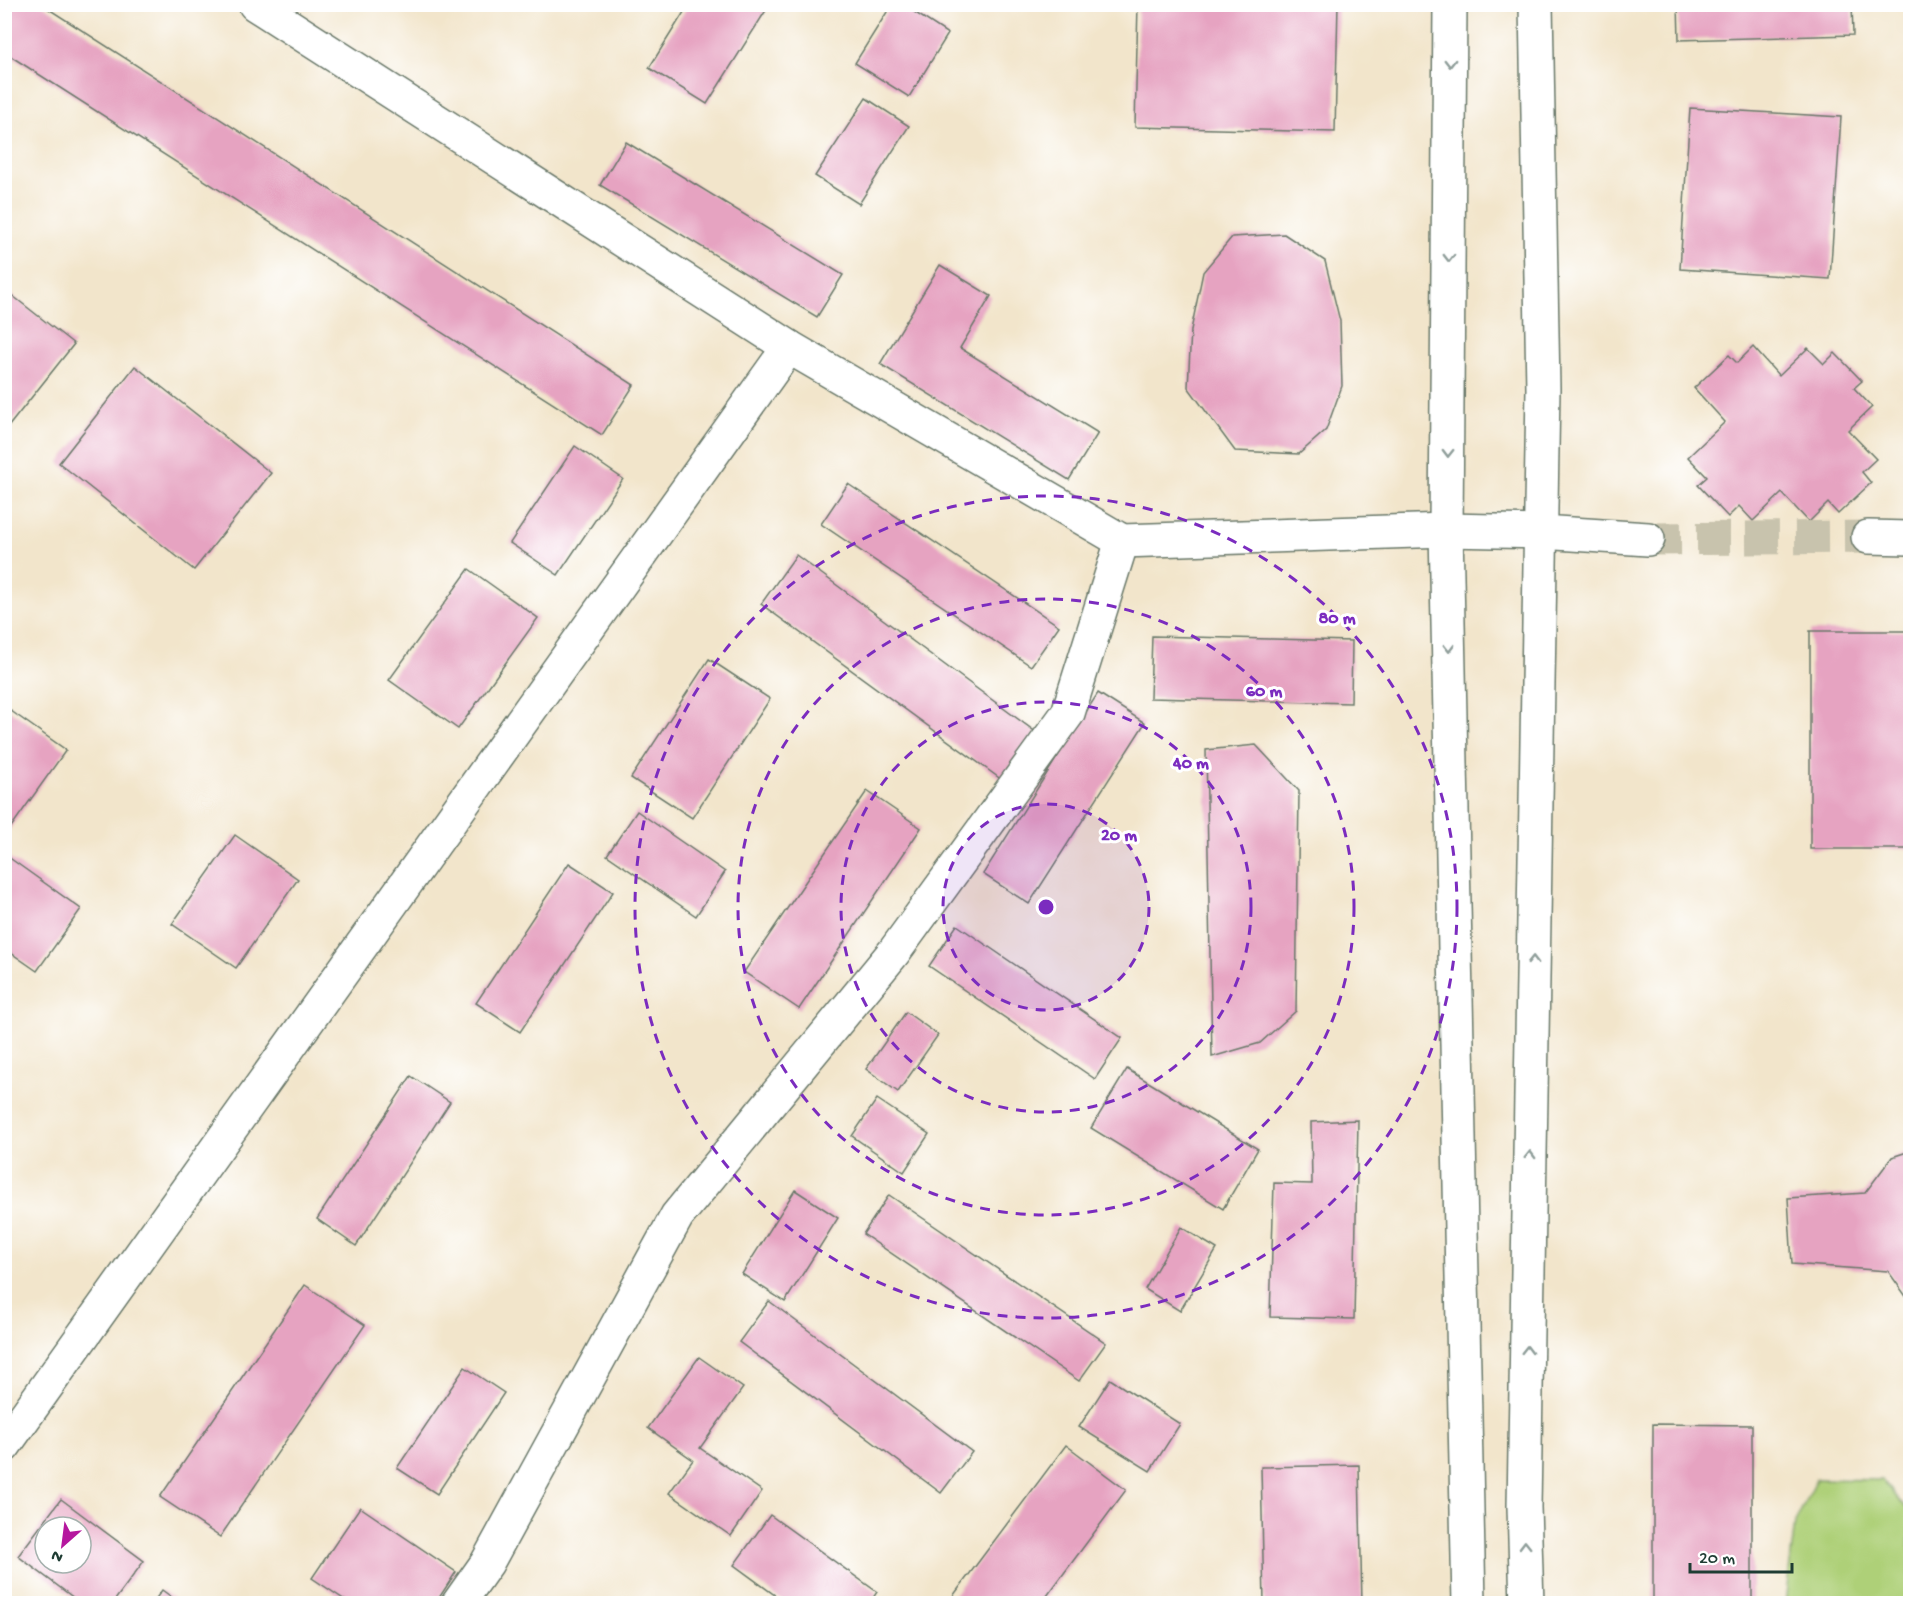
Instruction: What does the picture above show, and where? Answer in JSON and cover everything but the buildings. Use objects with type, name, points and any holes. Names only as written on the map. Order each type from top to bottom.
[{"type":"street","points":[[255,4],[789,347],[1122,541],[1446,530],[1541,532],[1648,539]]},
{"type":"street","points":[[1450,4],[1446,530],[1469,1604]]},
{"type":"street","points":[[1527,1604],[1524,1495],[1543,389],[1536,4]]},
{"type":"street","points":[[4,1446],[789,347]]},
{"type":"street","points":[[1868,537],[1911,538]]},
{"type":"street","points":[[458,1604],[487,1563],[676,1216],[894,952],[1068,712],[1122,541]]},
{"type":"green space","points":[[1816,1479],[1882,1480],[1910,1512],[1910,1603],[1785,1603],[1795,1523]]},
{"type":"tunnel","points":[[1648,539],[1868,537]]}]
